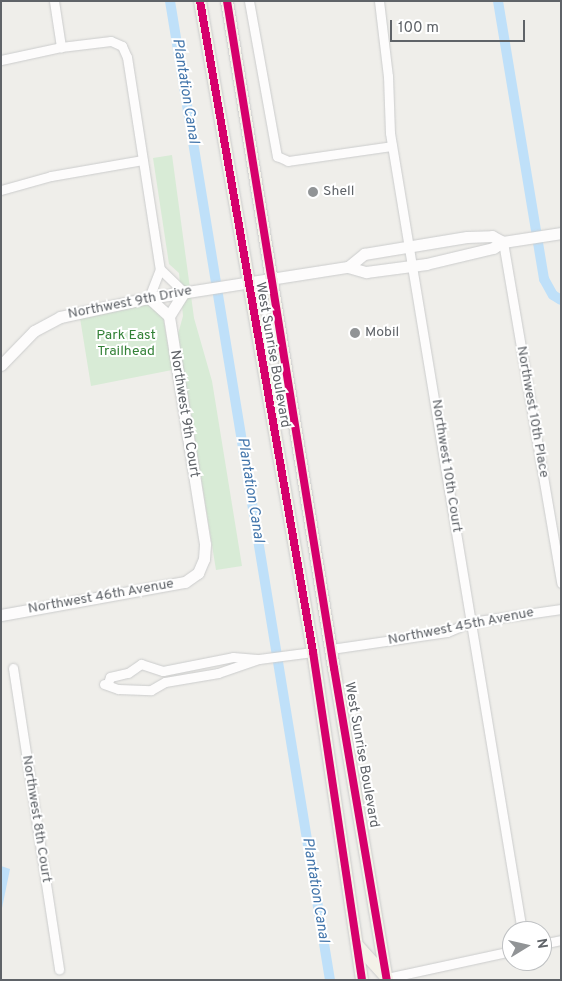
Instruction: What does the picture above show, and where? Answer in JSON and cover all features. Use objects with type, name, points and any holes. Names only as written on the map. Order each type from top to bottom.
[{"type":"main road","name":"West Sunrise Boulevard","points":[[200,1],[246,282],[313,652],[362,980]]},
{"type":"main road","name":"West Sunrise Boulevard","points":[[227,1],[334,668],[387,979]]},
{"type":"main road","points":[[308,625],[331,649]]},
{"type":"main road","points":[[313,652],[324,655],[334,668]]},
{"type":"main road","points":[[357,944],[387,979]]},
{"type":"street","points":[[54,1],[61,47]]},
{"type":"street","points":[[249,1],[277,156],[288,161],[392,146]]},
{"type":"street","name":"Northwest 10th Court","points":[[379,1],[385,42],[392,146],[411,246],[470,622],[520,921]]},
{"type":"street","points":[[1,60],[61,47],[111,41],[122,46],[127,57],[160,269],[149,298],[169,316],[185,292],[160,269]]},
{"type":"street","points":[[1,190],[51,176],[143,160]]},
{"type":"street","points":[[348,267],[366,272],[414,265],[493,248],[503,242],[561,233]]},
{"type":"street","points":[[348,267],[364,254],[411,246],[467,237],[492,236],[503,242]]},
{"type":"street","name":"Northwest 10th Place","points":[[503,242],[561,583]]},
{"type":"street","name":"Northwest 9th Drive","points":[[1,365],[34,331],[60,317],[149,298],[348,267]]},
{"type":"street","name":"Northwest 9th Court","points":[[169,316],[205,544],[204,559],[198,573]]},
{"type":"street","name":"Northwest 46th Avenue","points":[[1,616],[185,582],[198,573]]},
{"type":"street","name":"Northwest 45th Avenue","points":[[331,649],[447,632],[470,622],[561,609]]},
{"type":"street","points":[[259,660],[233,657],[163,671],[141,664],[128,673],[110,677],[106,684],[113,688],[151,690],[165,682],[218,673],[259,660],[313,652]]},
{"type":"street","name":"Northwest 8th Court","points":[[13,668],[60,970]]},
{"type":"street","points":[[128,673],[131,689]]},
{"type":"street","points":[[387,979],[502,953]]},
{"type":"green space","points":[[172,155],[194,318],[212,381],[242,566],[216,570],[178,334],[183,316],[179,273],[169,264],[153,158]]},
{"type":"green space","name":"Park East Trailhead","points":[[139,300],[156,308],[163,316],[172,370],[91,386],[80,318],[134,308]]},
{"type":"water","points":[[1,866],[10,869],[1,913]]},
{"type":"waterway","name":"Plantation Canal","points":[[170,1],[330,980]]},
{"type":"waterway","points":[[498,1],[544,279],[553,295],[561,300]]},
{"type":"cycle path","points":[[200,1],[313,652],[362,980]]},
{"type":"cycle path","points":[[227,1],[334,668],[387,980]]},
{"type":"place","name":"Shell","points":[[313,192]]},
{"type":"place","name":"Mobil","points":[[355,333]]}]
